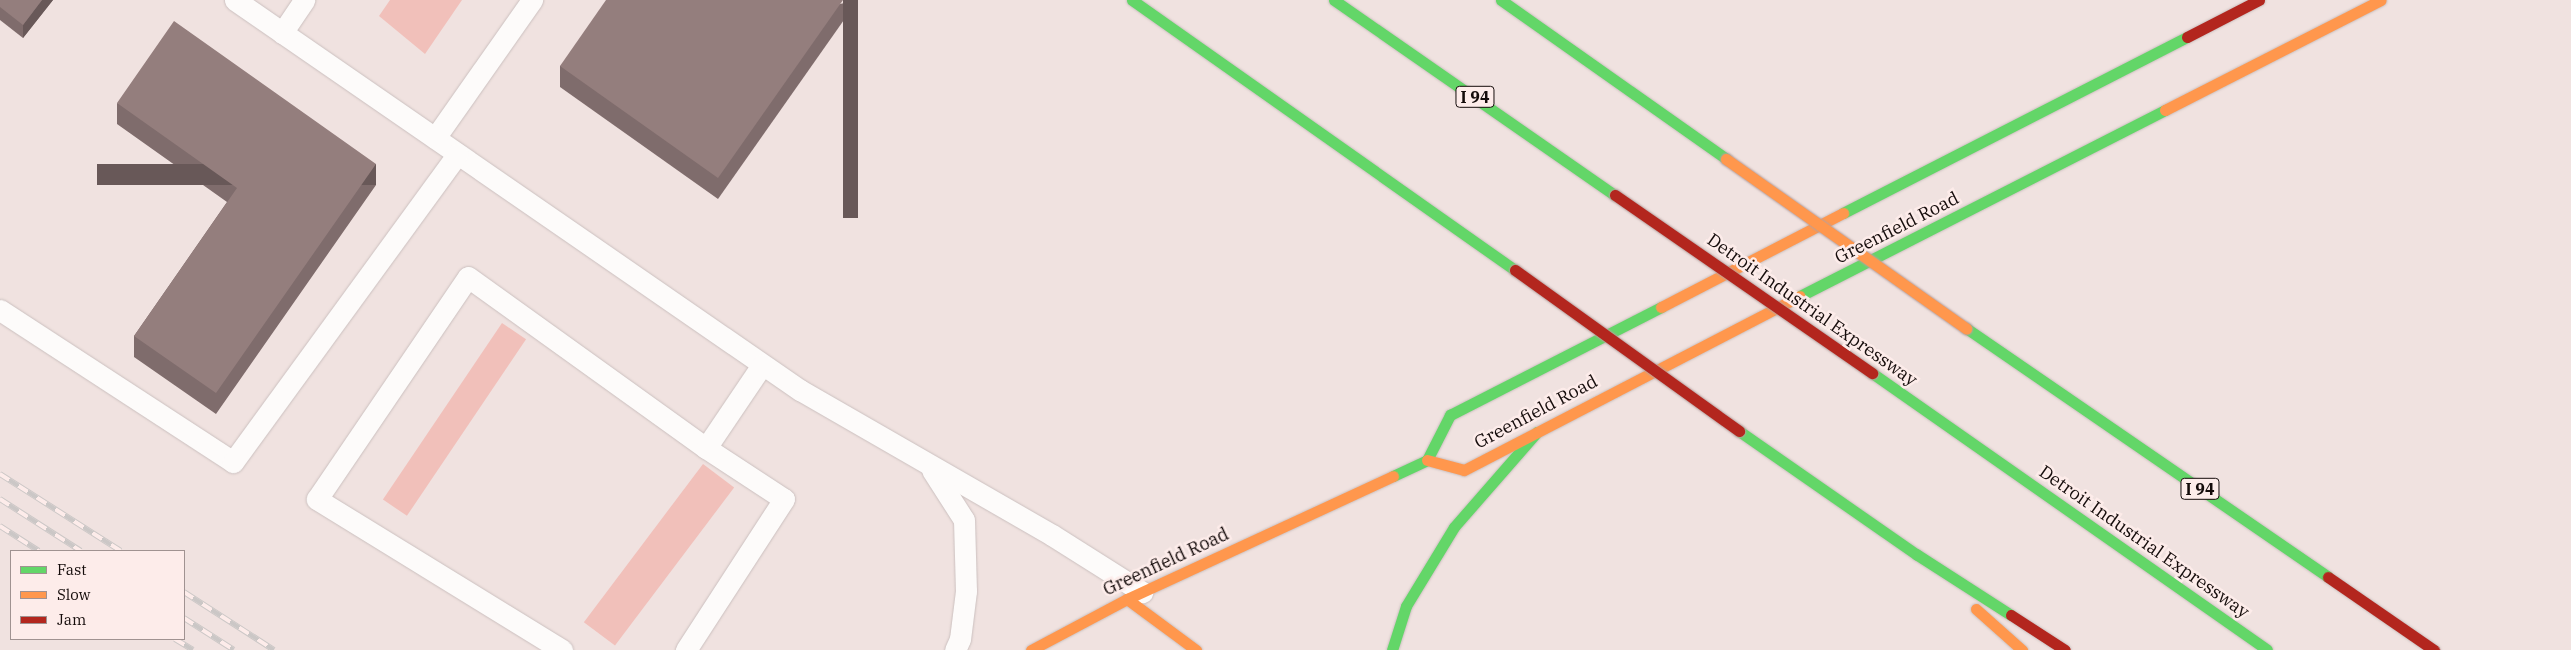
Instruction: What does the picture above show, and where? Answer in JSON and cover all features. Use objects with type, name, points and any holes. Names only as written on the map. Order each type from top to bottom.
[{"type":"main road","points":[[1132,0],[1515,270],[1739,431],[1916,554],[2065,650]]},
{"type":"main road","name":"Detroit Industrial Expressway","points":[[1334,0],[2267,650]]},
{"type":"main road","name":"I 94","points":[[1502,0],[1966,328],[2434,650]]},
{"type":"main road","points":[[1427,460],[1450,414],[2259,0]]},
{"type":"main road","name":"Greenfield Road","points":[[1032,650],[1134,596],[1427,460],[1464,470],[2381,0]]},
{"type":"main road","points":[[1392,650],[1406,606],[1454,527],[1537,432]]},
{"type":"main road","points":[[1916,554],[2022,650]]},
{"type":"main road","points":[[1134,596],[1196,650]]},
{"type":"lane","points":[[235,0],[762,365],[930,468],[1052,535],[1134,596]]},
{"type":"lane","points":[[282,33],[304,0]]},
{"type":"lane","points":[[435,138],[532,0]]},
{"type":"lane","points":[[0,310],[233,462],[458,154]]},
{"type":"lane","points":[[562,650],[317,499],[468,277],[706,448],[784,499],[686,650]]},
{"type":"lane","points":[[706,448],[762,365]]},
{"type":"lane","points":[[930,468],[964,520],[966,591],[960,639],[955,650]]},
{"type":"shaded area","points":[[390,0],[462,0],[425,54],[379,16]]},
{"type":"shaded area","points":[[502,323],[526,339],[407,516],[383,500]]},
{"type":"shaded area","points":[[703,464],[734,487],[615,646],[584,622]]},
{"type":"building","points":[[0,0],[42,0],[23,25],[0,7]]},
{"type":"building","points":[[606,0],[843,0],[718,178],[560,66]]},
{"type":"building","points":[[174,21],[376,164],[216,393],[134,336],[237,188],[117,103]]},
{"type":"railway","points":[[0,474],[119,550]]},
{"type":"railway","points":[[0,499],[79,550]]},
{"type":"railway","points":[[0,526],[37,550]]},
{"type":"railway","points":[[185,593],[274,650]]},
{"type":"railway","points":[[185,619],[234,650]]},
{"type":"railway","points":[[177,640],[193,650]]},
{"type":"traffic: fast","points":[[1132,0],[1515,270]]},
{"type":"traffic: fast","points":[[1334,0],[1615,195]]},
{"type":"traffic: fast","points":[[1501,0],[1726,159]]},
{"type":"traffic: fast","points":[[1843,213],[2187,37]]},
{"type":"traffic: fast","points":[[1800,296],[2165,110]]},
{"type":"traffic: fast","points":[[1393,476],[1427,460],[1450,415],[1661,307]]},
{"type":"traffic: fast","points":[[1966,328],[2328,577]]},
{"type":"traffic: fast","points":[[1872,373],[2267,650]]},
{"type":"traffic: fast","points":[[1739,431],[1916,554],[2011,615]]},
{"type":"traffic: fast","points":[[1392,650],[1406,606],[1454,527],[1537,432]]},
{"type":"traffic: slow","points":[[2165,110],[2381,0]]},
{"type":"traffic: slow","points":[[1726,159],[1966,328]]},
{"type":"traffic: slow","points":[[1661,307],[1843,213]]},
{"type":"traffic: slow","points":[[1427,460],[1464,470],[1800,296]]},
{"type":"traffic: slow","points":[[1031,650],[1127,599],[1393,476]]},
{"type":"traffic: slow","points":[[1127,599],[1196,650]]},
{"type":"traffic: slow","points":[[1976,609],[2022,650]]},
{"type":"traffic: jam","points":[[2187,37],[2259,0]]},
{"type":"traffic: jam","points":[[1615,195],[1872,373]]},
{"type":"traffic: jam","points":[[1515,270],[1739,431]]},
{"type":"traffic: jam","points":[[2328,577],[2434,650]]},
{"type":"traffic: jam","points":[[2011,615],[2065,650]]}]
